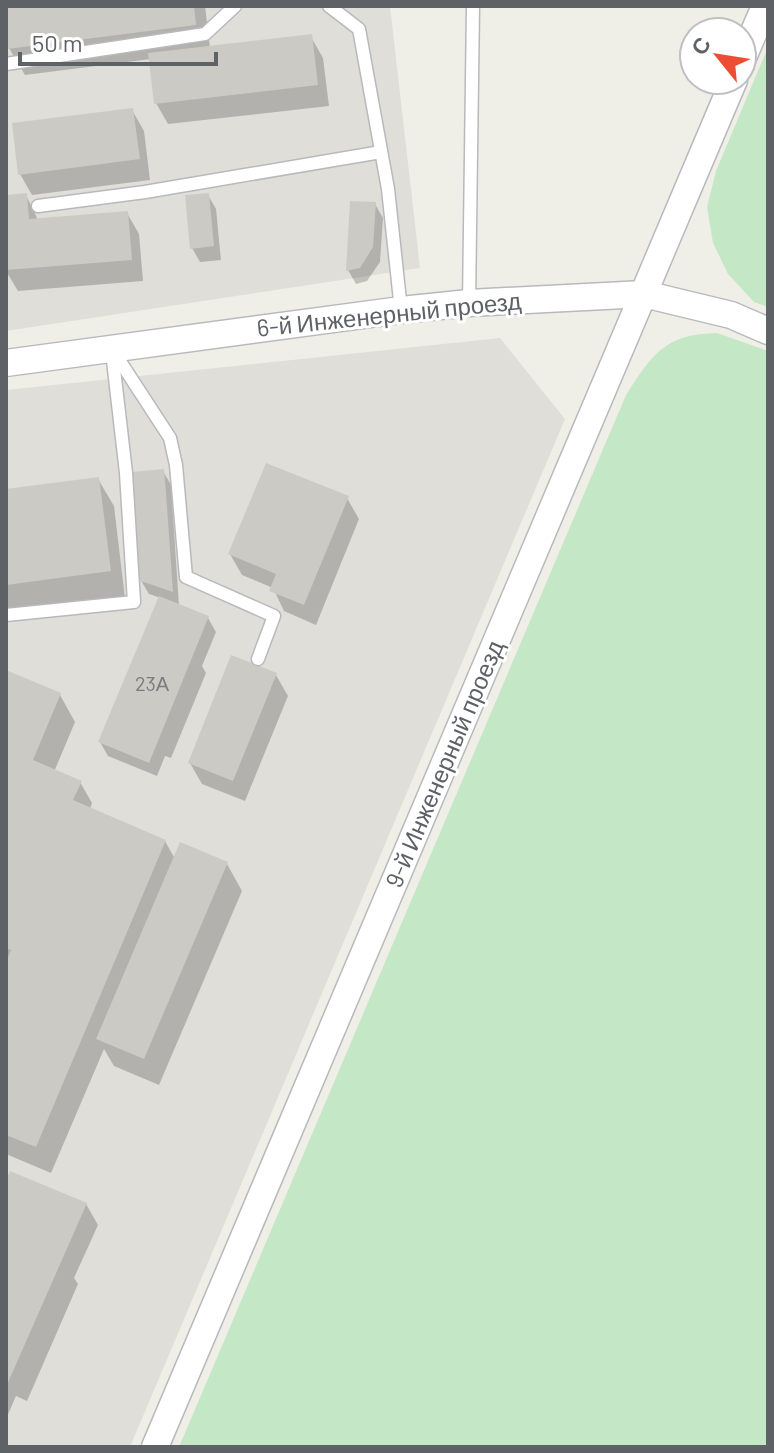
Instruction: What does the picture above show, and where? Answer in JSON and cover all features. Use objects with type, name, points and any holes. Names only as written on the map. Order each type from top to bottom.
[{"type":"street","name":"9-й Инженерный проезд","points":[[155,1447],[727,96]]},
{"type":"street","name":"6-й Инженерный проезд","points":[[6,363],[401,310],[469,303],[644,294],[731,315],[768,331]]},
{"type":"lane","points":[[6,64],[205,34],[235,6]]},
{"type":"lane","points":[[329,6],[359,29],[388,189],[401,310]]},
{"type":"lane","points":[[469,303],[473,6]]},
{"type":"lane","points":[[38,206],[145,192],[381,152]]},
{"type":"lane","points":[[6,615],[134,602],[126,473],[112,349]]},
{"type":"lane","points":[[112,349],[170,438],[176,465],[186,577],[274,616],[258,659]]},
{"type":"shaded area","points":[[6,6],[390,6],[420,268],[6,331]]},
{"type":"shaded area","points":[[500,338],[565,419],[130,1447],[6,1447],[6,390]]},
{"type":"green space","points":[[768,47],[768,307],[754,302],[728,274],[713,243],[707,207],[716,171],[747,96],[758,96],[758,71]]},
{"type":"green space","points":[[717,333],[768,351],[768,1447],[179,1447],[626,395],[644,368],[672,342],[699,334]]},
{"type":"building","points":[[6,6],[194,6],[196,25],[7,49]]},
{"type":"building","points":[[312,34],[318,85],[154,104],[148,53]]},
{"type":"building","points":[[133,108],[140,159],[18,175],[12,123]]},
{"type":"building","points":[[27,193],[29,219],[128,211],[132,260],[6,270],[6,195]]},
{"type":"building","points":[[209,193],[214,246],[190,249],[185,195]]},
{"type":"building","points":[[350,201],[376,202],[373,247],[360,268],[346,271]]},
{"type":"building","points":[[266,463],[349,496],[304,605],[269,591],[276,574],[228,554]]},
{"type":"building","points":[[164,469],[173,592],[138,580],[132,472]]},
{"type":"building","points":[[99,477],[111,571],[6,585],[6,489]]},
{"type":"building","points":[[159,596],[209,616],[149,763],[98,742]]},
{"type":"building","points":[[231,655],[277,673],[233,781],[188,763]]},
{"type":"building","points":[[6,670],[61,693],[33,760],[82,781],[73,800],[166,840],[36,1147],[6,1135],[6,962],[11,950],[6,948]]},
{"type":"building","points":[[180,842],[228,862],[144,1059],[96,1039]]},
{"type":"building","points":[[10,1171],[87,1203],[6,1387],[6,1180]]}]
